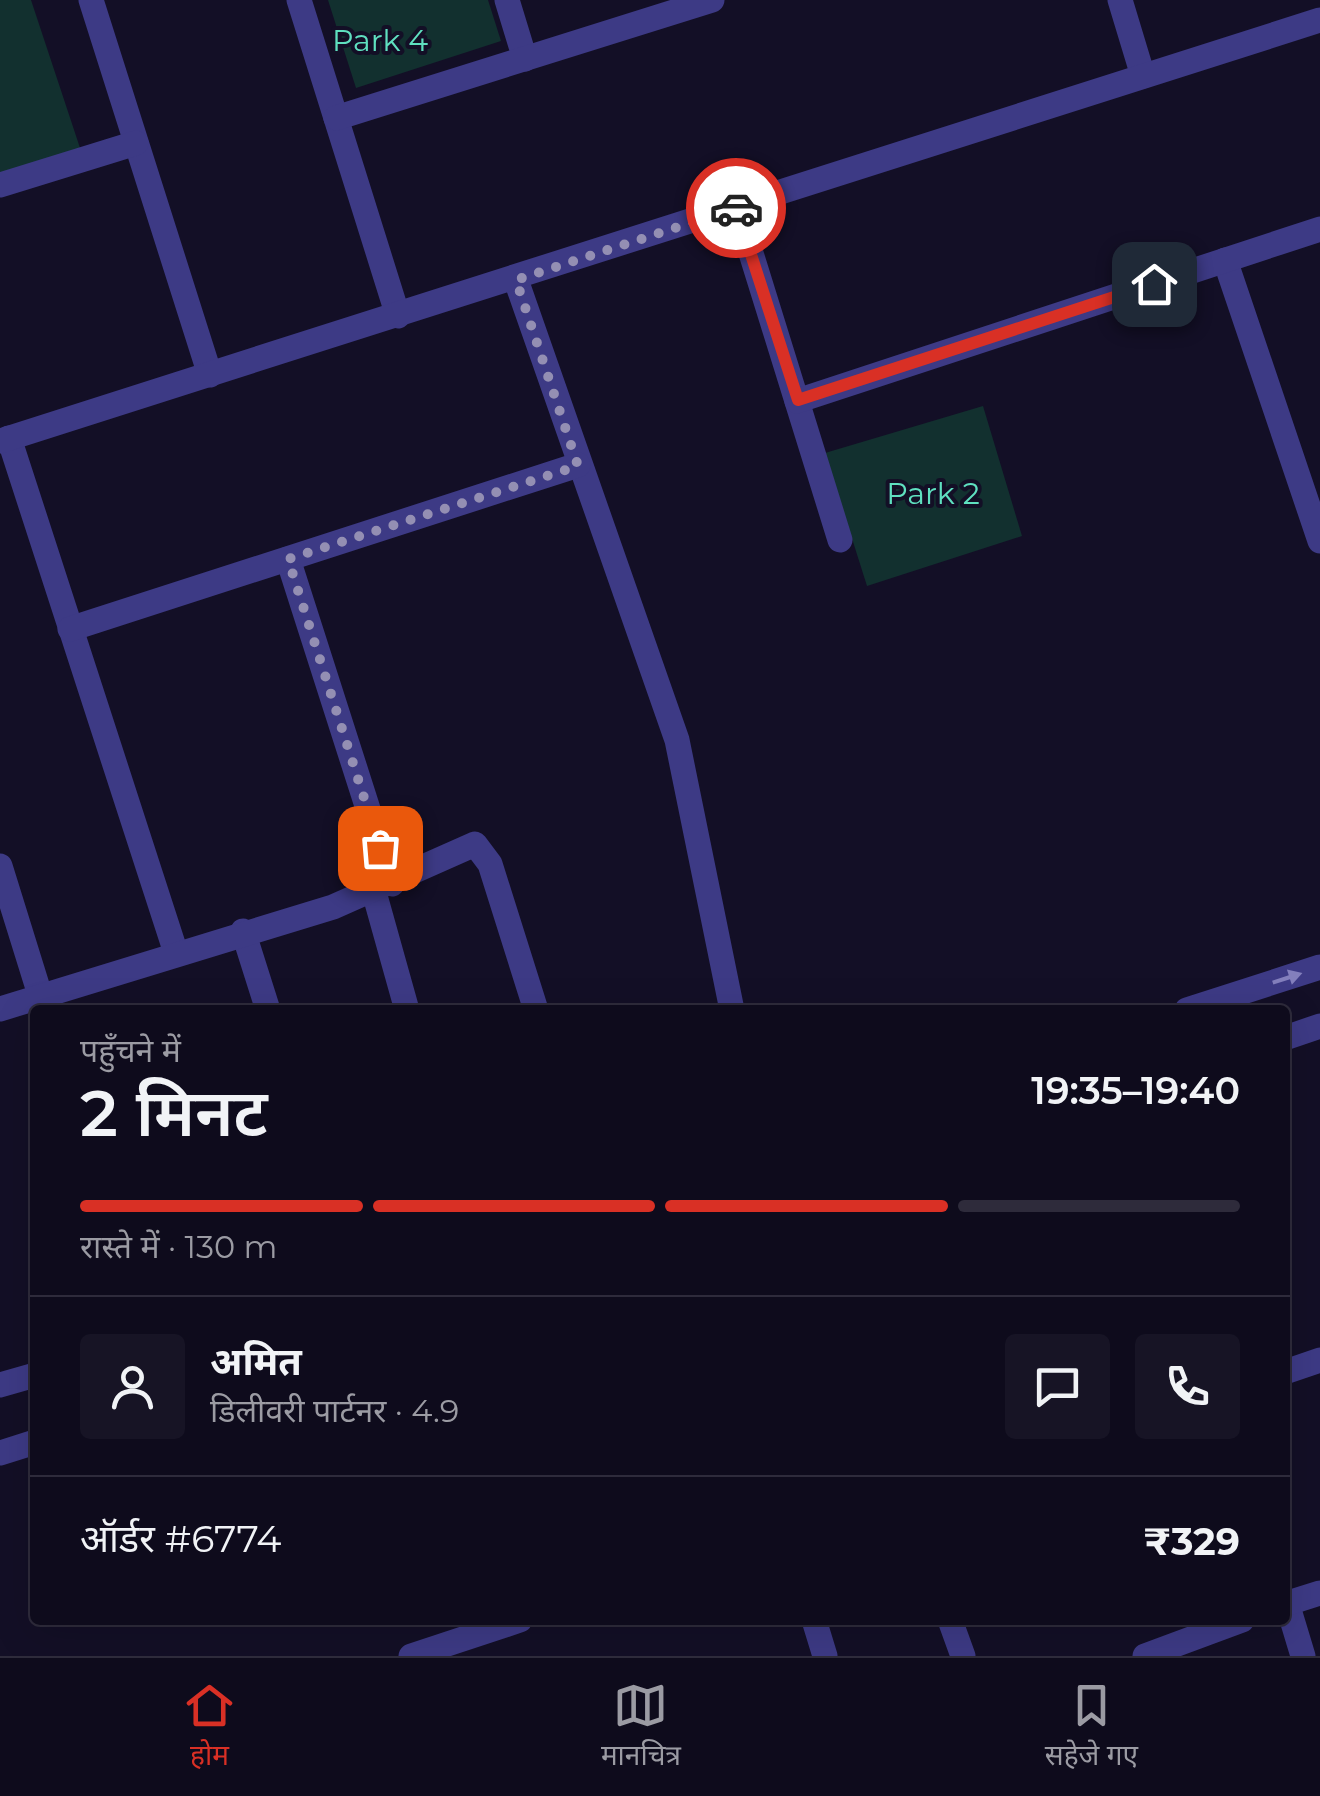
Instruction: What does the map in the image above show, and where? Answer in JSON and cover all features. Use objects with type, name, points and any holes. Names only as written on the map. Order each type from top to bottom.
[{"type":"street","points":[[91,0],[210,376]]},
{"type":"street","points":[[300,0],[398,316]]},
{"type":"street","points":[[506,0],[525,59]]},
{"type":"street","points":[[1120,0],[1143,76]]},
{"type":"street","points":[[336,118],[704,1]]},
{"type":"street","points":[[176,953],[4,440],[516,280],[1320,20]]},
{"type":"street","points":[[0,186],[136,144]]},
{"type":"street","points":[[737,208],[840,540]]},
{"type":"street","points":[[798,400],[1320,229]]},
{"type":"street","points":[[1225,260],[1320,541]]},
{"type":"street","points":[[516,280],[677,740],[731,1005]]},
{"type":"street","points":[[70,629],[578,466]]},
{"type":"street","points":[[288,559],[383,888],[407,1005]]},
{"type":"street","points":[[0,1009],[41,998],[77,999],[176,953],[383,888],[475,844],[490,864],[534,1005]]},
{"type":"street","points":[[0,866],[41,998]]},
{"type":"street","points":[[243,931],[266,1005]]},
{"type":"street","points":[[1221,1005],[1248,1001],[1320,967]]},
{"type":"street","points":[[1290,1036],[1320,1026]]},
{"type":"street","points":[[1290,1370],[1320,1360]]},
{"type":"street","points":[[0,1386],[30,1376]]},
{"type":"street","points":[[0,1453],[30,1444]]},
{"type":"street","points":[[1290,1603],[1320,1593]]},
{"type":"street","points":[[1290,1616],[1303,1656]]},
{"type":"street","points":[[410,1656],[505,1625]]},
{"type":"street","points":[[816,1625],[825,1656]]},
{"type":"street","points":[[952,1625],[963,1656]]},
{"type":"street","points":[[1144,1656],[1228,1625]]},
{"type":"green space","points":[[0,0],[31,0],[84,160],[0,178]]},
{"type":"green space","name":"Park 4","points":[[328,0],[488,0],[501,41],[356,88]]},
{"type":"green space","name":"Park 2","points":[[983,406],[1022,536],[867,586],[825,453]]},
{"type":"way so far","points":[[380,848],[288,559],[578,466],[516,280],[736,208]]},
{"type":"route","points":[[736,208],[798,400],[1154,284]]}]
